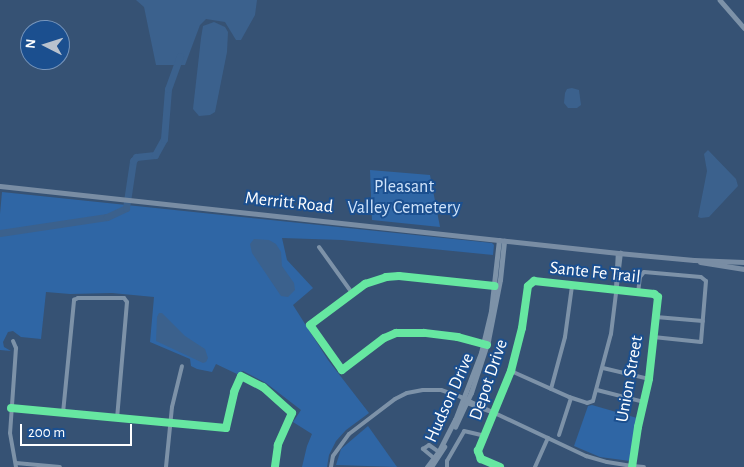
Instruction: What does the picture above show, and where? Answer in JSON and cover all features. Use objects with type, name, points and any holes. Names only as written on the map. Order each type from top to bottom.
[{"type":"main road","name":"Merritt Road","points":[[0,186],[501,241],[694,260],[744,262]]},
{"type":"main road","name":"Merritt Road","points":[[694,260],[712,265],[744,269]]},
{"type":"street","points":[[720,0],[744,28]]},
{"type":"street","name":"Hudson Drive","points":[[431,467],[466,401],[485,344],[500,280],[501,241]]},
{"type":"street","name":"Hudson Drive","points":[[485,344],[501,241]]},
{"type":"street","points":[[319,247],[352,293]]},
{"type":"street","points":[[511,371],[571,398],[592,402],[597,390],[611,334],[620,253]]},
{"type":"street","points":[[638,293],[640,277],[644,272],[703,277],[707,283],[701,342],[653,337]]},
{"type":"street","points":[[485,344],[458,337],[424,333],[396,334],[384,338],[342,370],[310,325],[352,293],[370,282],[399,276],[494,286]]},
{"type":"street","name":"Sante Fe Trail","points":[[529,283],[616,290],[658,296]]},
{"type":"street","name":"Depot Drive","points":[[500,467],[479,456],[478,451],[511,371],[529,283]]},
{"type":"street","points":[[551,389],[565,337],[572,286]]},
{"type":"street","name":"Union Street","points":[[632,467],[638,427],[649,379],[658,296]]},
{"type":"street","points":[[64,414],[76,298],[126,300],[116,419]]},
{"type":"street","points":[[656,317],[703,321]]},
{"type":"street","points":[[13,341],[16,348],[10,408],[10,433],[16,465],[60,467]]},
{"type":"street","points":[[166,467],[170,423],[182,366]]},
{"type":"street","points":[[603,368],[649,379]]},
{"type":"street","points":[[10,408],[226,428],[234,392],[241,376],[263,387],[292,413],[278,446],[275,467]]},
{"type":"street","points":[[331,467],[333,456],[339,445],[349,434],[395,399],[407,393],[422,390],[441,390],[597,460],[632,467],[643,467]]},
{"type":"street","points":[[597,390],[644,402]]},
{"type":"street","points":[[559,435],[571,398]]},
{"type":"street","points":[[446,466],[464,431],[485,436]]},
{"type":"street","points":[[535,467],[548,438]]},
{"type":"street","points":[[435,460],[423,449],[429,445],[440,452]]},
{"type":"street","name":"Hudson Drive","points":[[427,467],[435,460]]},
{"type":"green space","name":"Pleasant Valley Cemetery","points":[[370,170],[430,175],[440,227],[372,220]]},
{"type":"green space","points":[[2,192],[492,243],[494,245],[493,255],[342,240],[282,238],[287,260],[313,288],[293,305],[328,360],[369,413],[346,430],[336,441],[329,455],[327,467],[302,467],[312,434],[293,422],[301,410],[266,383],[243,371],[237,374],[216,364],[212,372],[197,369],[191,366],[190,359],[150,342],[154,297],[112,293],[70,294],[46,292],[41,339],[21,337],[13,331],[8,332],[3,342],[4,347],[11,351],[0,350],[0,214]]},
{"type":"green space","points":[[592,405],[637,418],[630,461],[600,457],[574,446],[588,406]]},
{"type":"green space","points":[[368,426],[397,467],[336,465],[341,449]]},
{"type":"shaded area","points":[[136,0],[257,0],[255,15],[241,40],[236,40],[225,22],[206,19],[200,25],[185,65],[156,65],[144,7]]},
{"type":"shaded area","points":[[214,22],[225,27],[228,32],[227,52],[215,112],[210,115],[199,116],[193,109],[201,38],[203,26]]},
{"type":"shaded area","points":[[567,89],[579,90],[581,105],[577,108],[568,108],[564,103]]},
{"type":"shaded area","points":[[708,150],[736,179],[738,186],[709,217],[701,218],[698,217],[707,171],[704,154]]},
{"type":"shaded area","points":[[254,239],[269,240],[276,244],[281,252],[282,266],[294,283],[295,290],[288,297],[281,296],[252,253],[250,244]]},
{"type":"shaded area","points":[[159,313],[162,313],[185,336],[205,349],[208,358],[206,362],[203,363],[156,341],[157,317]]},
{"type":"waterway","points":[[0,233],[107,217],[126,208],[133,161],[136,157],[155,155],[164,139],[168,89],[180,56]]},
{"type":"cycle path","points":[[487,345],[458,337],[424,333],[396,333],[384,338],[342,370],[310,325],[365,284],[386,277],[399,276],[494,286]]},
{"type":"cycle path","points":[[500,467],[481,459],[478,451],[511,371],[522,328],[528,286],[534,281],[654,294],[658,297],[649,379],[638,427],[632,467]]},
{"type":"cycle path","points":[[11,408],[226,428],[234,392],[241,376],[263,387],[292,413],[278,445],[275,467]]}]
